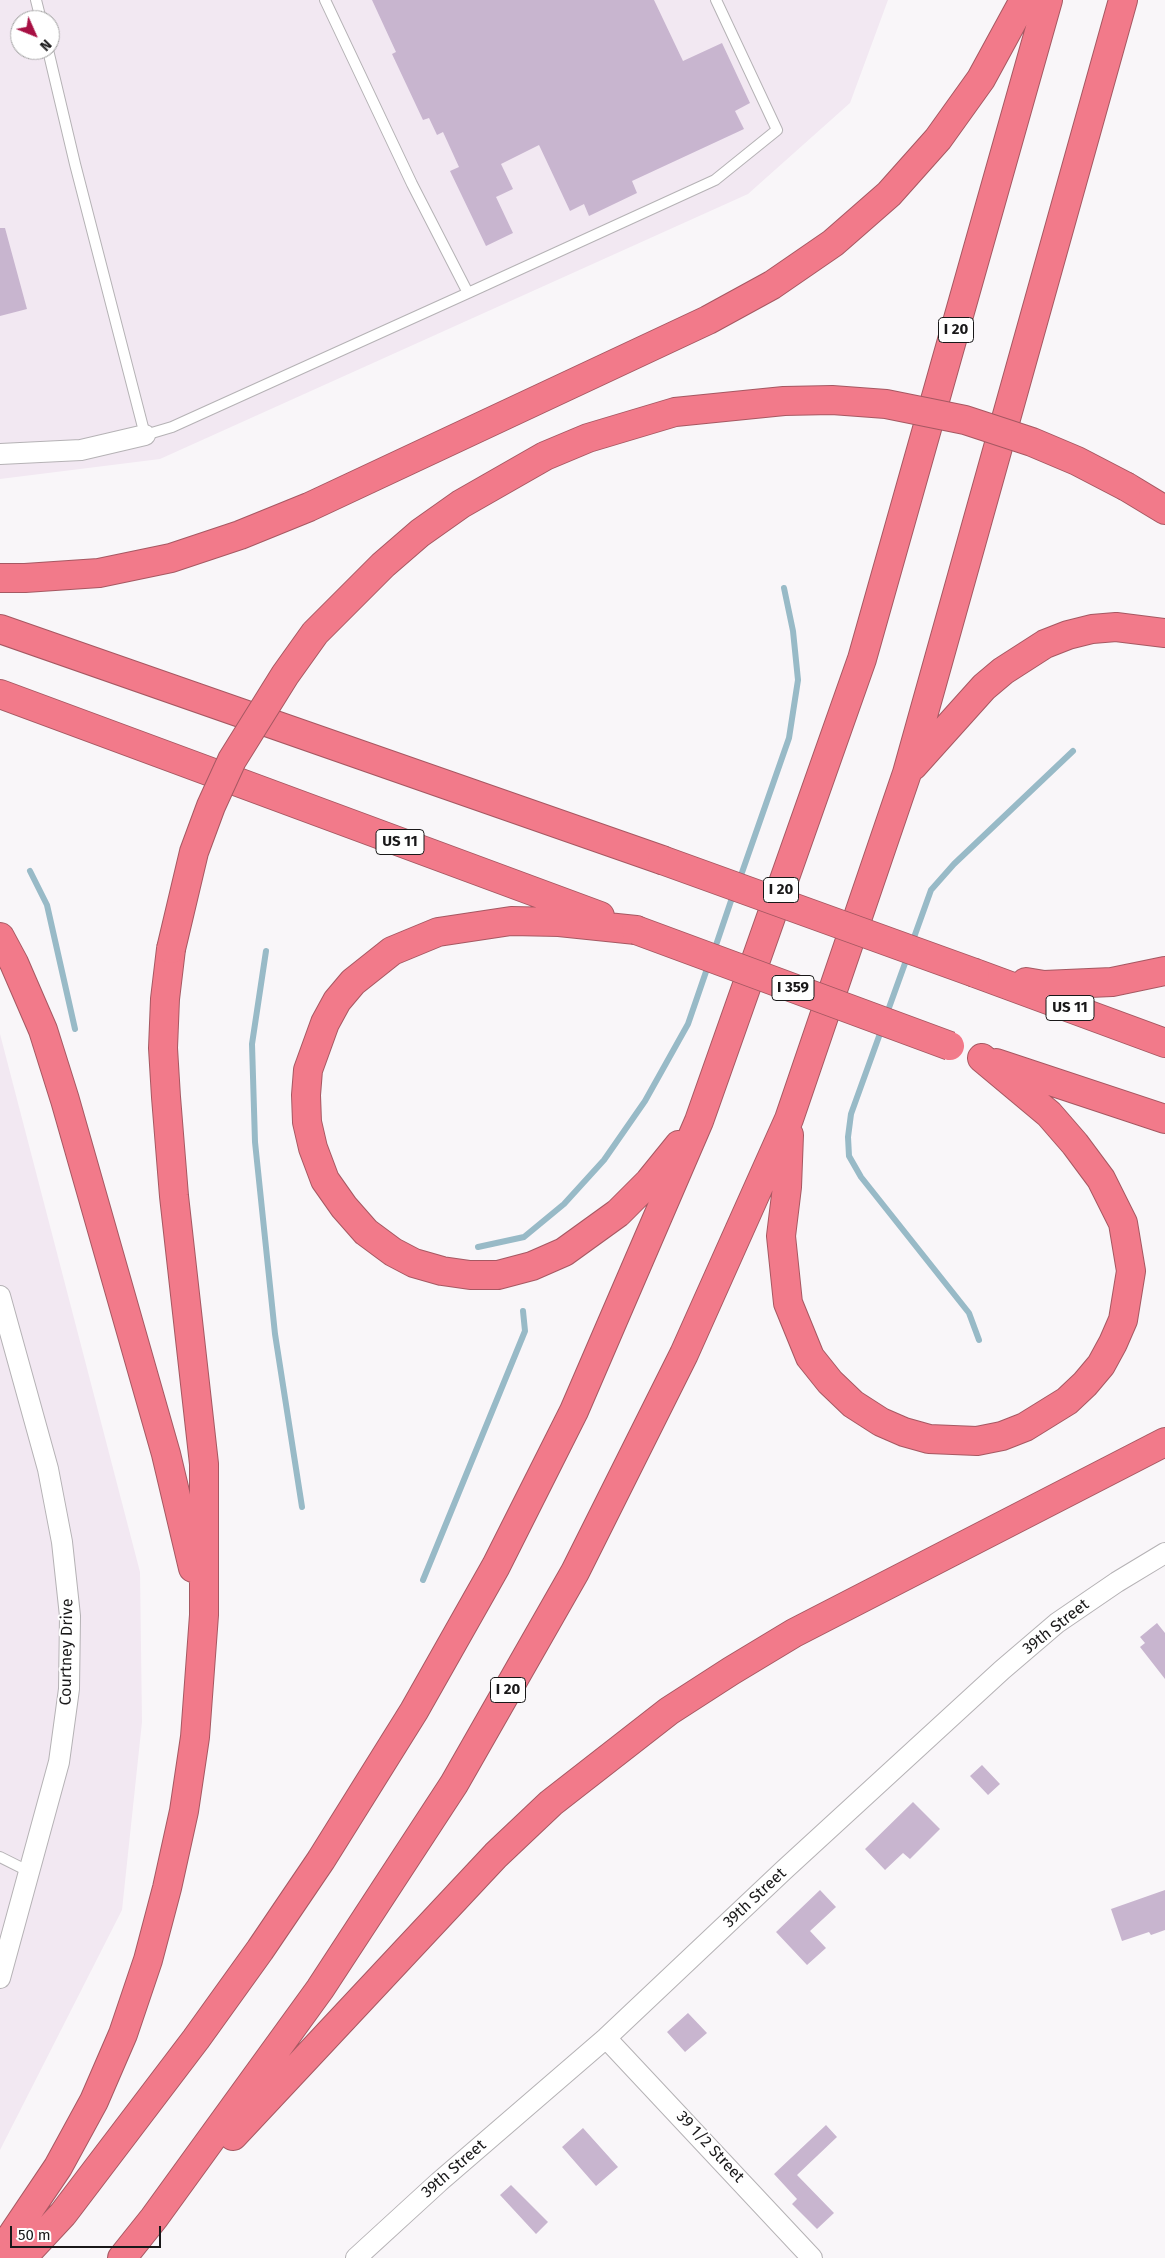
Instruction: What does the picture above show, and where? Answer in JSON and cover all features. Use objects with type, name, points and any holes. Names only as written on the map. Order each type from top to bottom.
[{"type":"highway","points":[[0,578],[25,578],[98,572],[171,558],[240,535],[309,507],[690,328],[772,285],[834,243],[889,194],[938,139],[981,79],[1024,0]]},
{"type":"highway","name":"I 20","points":[[22,2258],[69,2206],[196,2039],[260,1950],[321,1860],[414,1711],[496,1566],[574,1411],[699,1121],[862,659],[1048,0]]},
{"type":"highway","name":"I 20","points":[[122,2258],[154,2218],[320,1989],[454,1784],[575,1572],[684,1354],[789,1119],[907,773],[1123,0]]},
{"type":"highway","points":[[0,2253],[58,2167],[94,2101],[123,2034],[148,1960],[184,1811],[195,1737],[204,1615],[204,1464],[174,1196],[164,1058],[165,999],[171,949],[194,852],[211,806],[232,760],[285,675],[315,633],[383,565],[420,533],[461,504],[545,456],[588,438],[675,412],[784,401],[832,400],[886,404],[965,420],[1032,442],[1077,461],[1127,487],[1165,510]]},
{"type":"highway","points":[[907,773],[984,687],[1003,671],[1045,644],[1068,635],[1092,629],[1116,627],[1165,633]]},
{"type":"highway","name":"US 11","points":[[0,629],[662,860],[1165,1043]]},
{"type":"highway","name":"US 11","points":[[0,694],[636,930]]},
{"type":"highway","points":[[636,930],[559,922],[511,921],[438,932],[392,951],[353,982],[337,1002],[315,1046],[308,1070],[306,1095],[307,1122],[313,1148],[325,1180],[344,1207],[366,1232],[393,1252],[414,1263],[442,1271],[470,1275],[498,1275],[532,1266],[564,1252],[588,1236],[618,1213],[649,1182],[699,1121]]},
{"type":"highway","name":"I 359","points":[[636,930],[982,1058],[1165,1119]]},
{"type":"highway","points":[[0,937],[14,963],[43,1030],[66,1100],[166,1454],[204,1615]]},
{"type":"highway","points":[[975,973],[1044,985],[1112,982],[1165,971]]},
{"type":"highway","points":[[789,1119],[786,1187],[781,1236],[784,1270],[788,1303],[810,1357],[830,1382],[853,1404],[888,1426],[929,1439],[978,1441],[1002,1436],[1025,1427],[1067,1401],[1085,1384],[1100,1365],[1114,1343],[1123,1320],[1131,1271],[1123,1224],[1101,1179],[1075,1144],[1049,1114],[982,1058]]},
{"type":"highway","points":[[154,2218],[496,1855],[551,1803],[610,1756],[669,1711],[794,1633],[1165,1442]]},
{"type":"street","points":[[0,454],[81,450],[145,434]]},
{"type":"street","name":"Courtney Drive","points":[[0,1296],[48,1470],[62,1542],[70,1616],[70,1689],[60,1762],[0,1978]]},
{"type":"street","name":"39th Street","points":[[356,2258],[439,2182],[606,2038],[784,1870],[1050,1628],[1117,1582],[1165,1553]]},
{"type":"street","name":"39 1/2 Street","points":[[606,2038],[812,2258]]},
{"type":"lane","points":[[325,0],[388,133],[468,293]]},
{"type":"lane","points":[[51,60],[145,434],[172,427],[715,180],[777,130],[716,0]]},
{"type":"lane","points":[[0,1857],[30,1872]]},
{"type":"shaded area","points":[[0,0],[888,0],[850,103],[748,194],[160,459],[0,479]]},
{"type":"shaded area","points":[[0,1034],[140,1572],[142,1722],[122,1910],[0,2150]]},
{"type":"building","points":[[372,0],[654,0],[683,61],[722,43],[750,103],[735,111],[744,129],[632,181],[637,193],[589,216],[584,204],[570,211],[539,145],[501,164],[513,189],[496,197],[513,233],[486,246],[450,171],[459,167],[443,132],[437,135],[429,118],[423,120],[392,54],[396,52]]},
{"type":"building","points":[[0,228],[5,228],[27,309],[0,316]]},
{"type":"building","points":[[1157,1623],[1165,1633],[1165,1679],[1140,1647],[1145,1643],[1140,1637]]},
{"type":"building","points":[[982,1765],[1000,1784],[988,1795],[970,1776]]},
{"type":"building","points":[[913,1802],[940,1829],[910,1859],[903,1853],[885,1870],[865,1849]]},
{"type":"building","points":[[820,1890],[836,1907],[810,1931],[826,1948],[807,1965],[776,1932]]},
{"type":"building","points":[[1165,1890],[1165,1930],[1151,1935],[1149,1932],[1122,1941],[1111,1909]]},
{"type":"building","points":[[688,2013],[707,2033],[685,2052],[667,2032]]},
{"type":"building","points":[[826,2125],[837,2137],[797,2175],[834,2213],[817,2229],[792,2204],[797,2199],[774,2174]]},
{"type":"building","points":[[583,2128],[618,2167],[596,2186],[562,2147]]},
{"type":"building","points":[[511,2185],[548,2222],[536,2234],[500,2195]]},
{"type":"waterway","points":[[739,881],[789,738],[798,680],[793,631],[784,588]]},
{"type":"waterway","points":[[912,943],[931,890],[954,864],[1073,751]]},
{"type":"waterway","points":[[30,871],[47,905],[75,1029]]},
{"type":"waterway","points":[[714,951],[734,892]]},
{"type":"waterway","points":[[266,951],[252,1044],[255,1142],[275,1334],[302,1507]]},
{"type":"waterway","points":[[886,1016],[908,955]]},
{"type":"waterway","points":[[478,1247],[524,1237],[564,1204],[604,1160],[645,1101],[688,1024],[709,963]]},
{"type":"waterway","points":[[882,1028],[851,1114],[848,1137],[849,1156],[861,1177],[969,1313],[979,1340]]},
{"type":"waterway","points":[[423,1580],[525,1331],[523,1311]]}]
